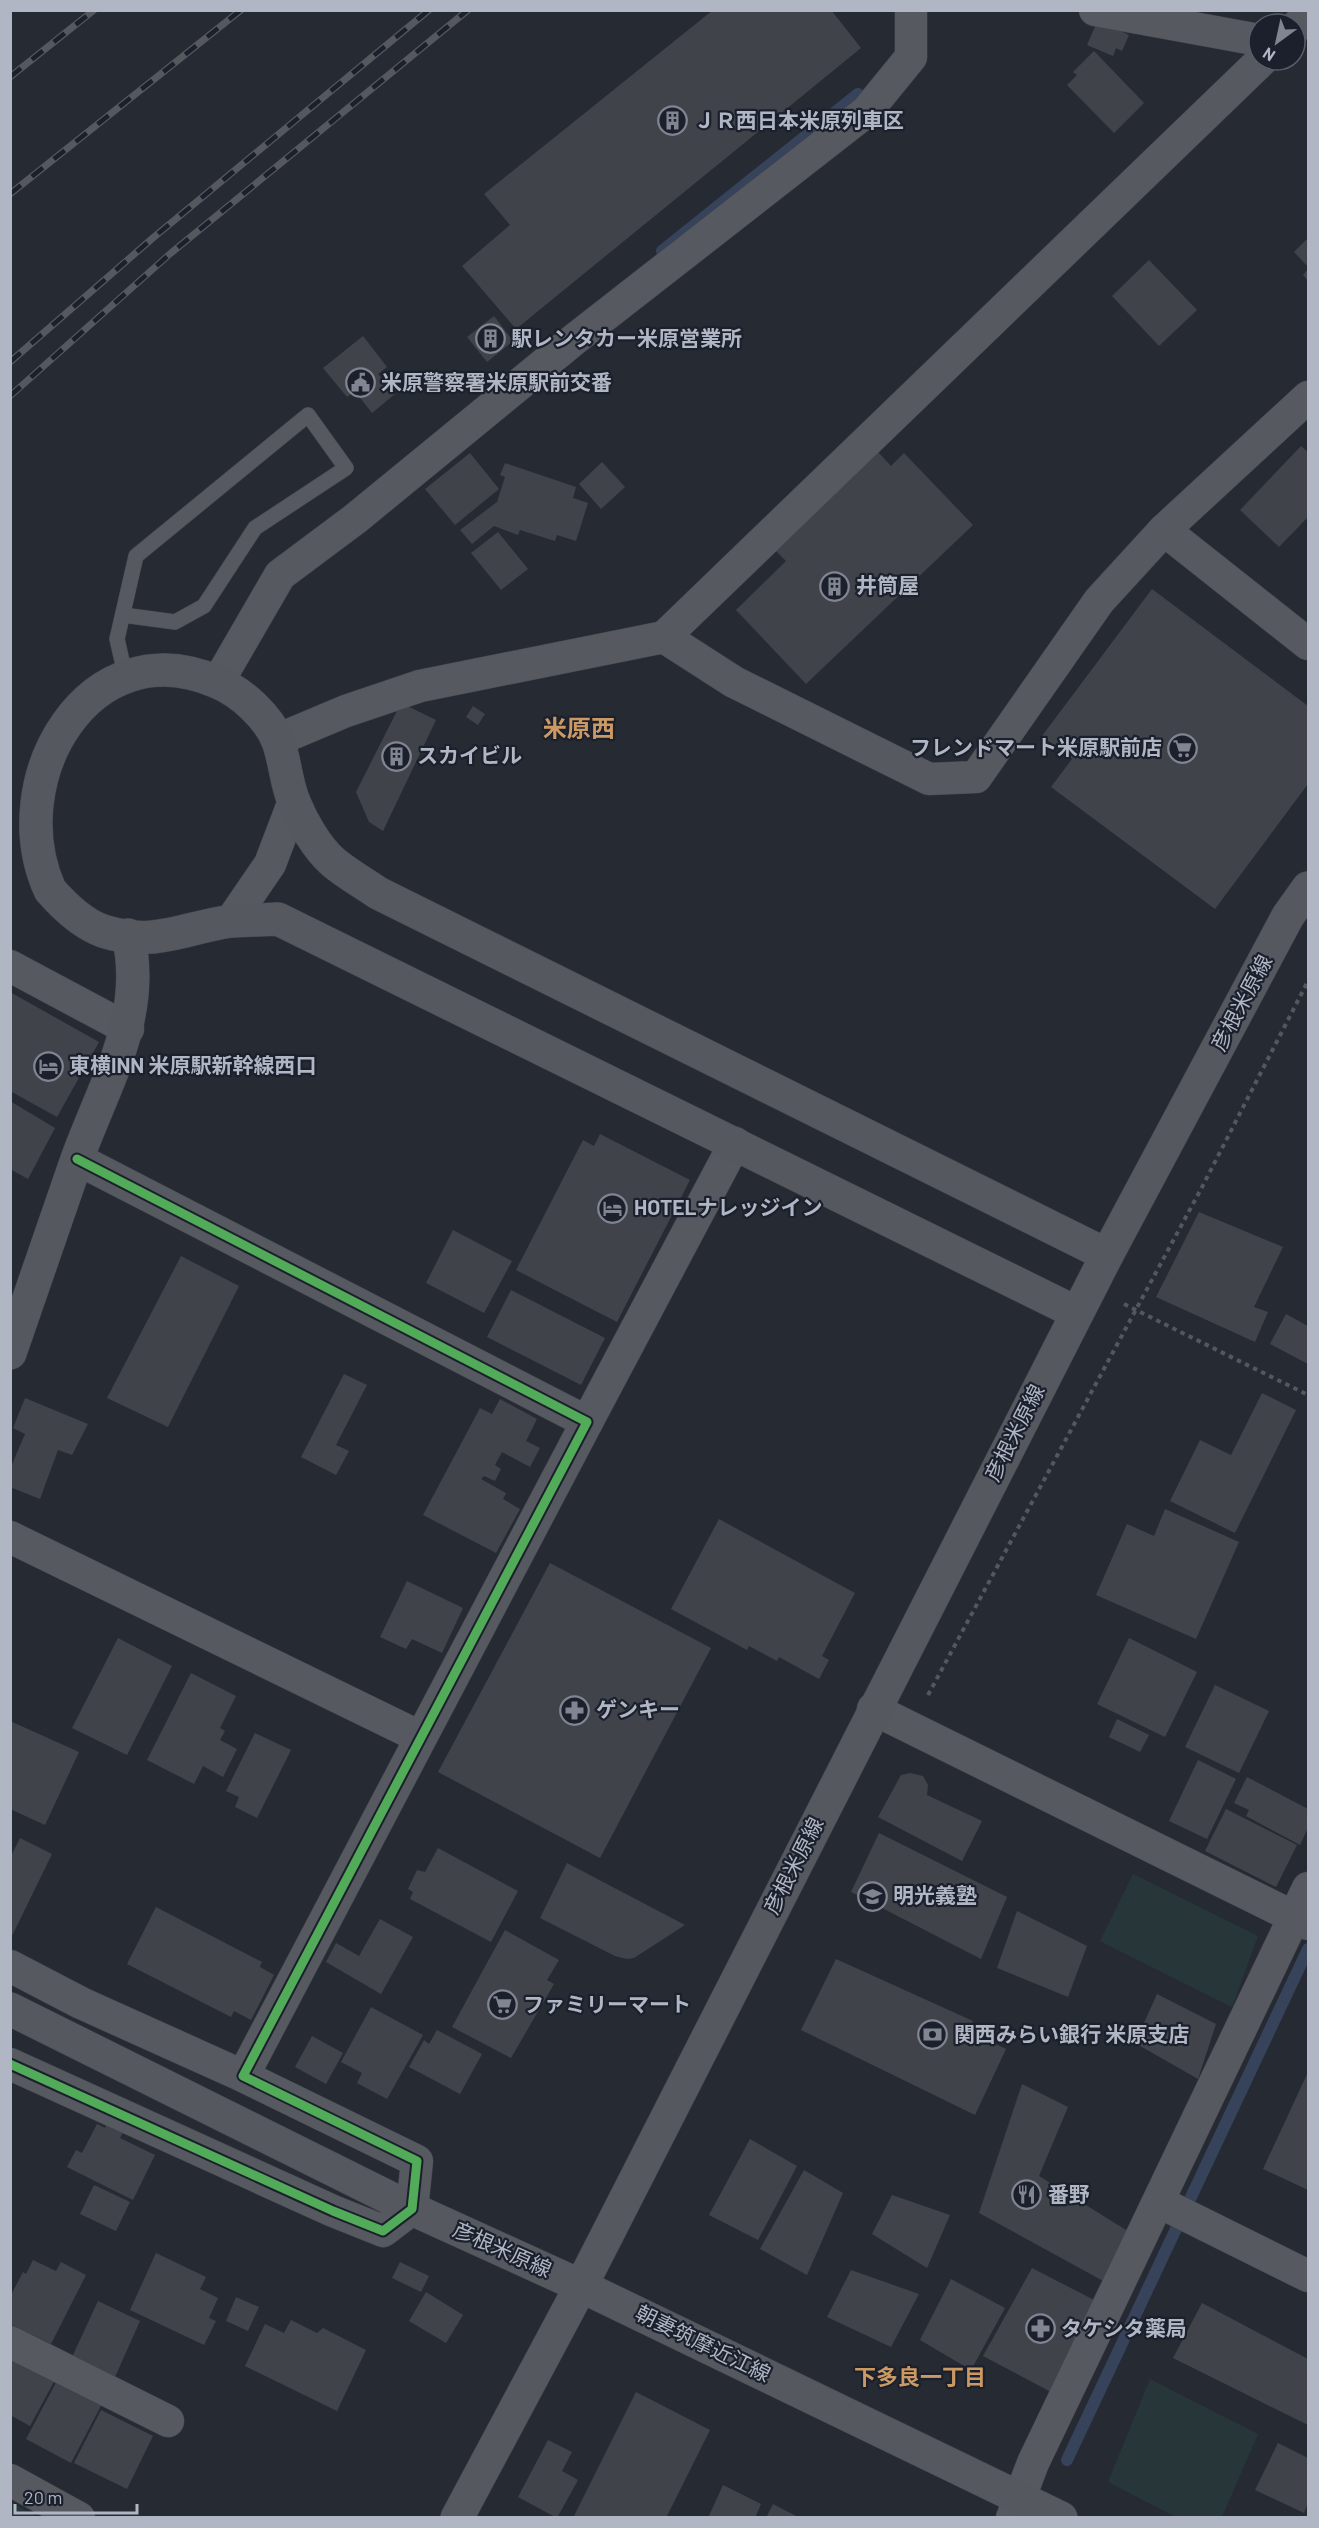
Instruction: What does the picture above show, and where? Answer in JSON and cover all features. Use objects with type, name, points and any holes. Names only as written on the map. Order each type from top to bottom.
[{"type":"street","points":[[218,682],[280,575],[355,519],[571,342],[867,111],[911,57],[911,10]]},
{"type":"street","points":[[1095,10],[1247,38]]},
{"type":"street","points":[[277,740],[346,711],[420,686],[664,637],[1250,72]]},
{"type":"street","points":[[664,637],[734,682],[929,778],[976,777],[1099,601],[1164,530],[1308,397]]},
{"type":"street","points":[[1164,530],[1308,644]]},
{"type":"street","points":[[1084,1300],[735,1143],[278,919],[231,921],[180,934],[143,938],[102,931],[66,908],[42,880],[32,861],[18,818],[20,782],[34,750],[52,720],[81,693],[125,674],[174,670],[218,682],[257,709],[277,740],[294,801],[316,841],[333,862],[378,893],[1107,1255]]},
{"type":"street","points":[[231,921],[270,864],[294,801]]},
{"type":"street","name":"彦根米原線","points":[[10,2009],[412,2209],[581,2286],[873,1709],[1107,1255],[1288,916],[1308,888]]},
{"type":"street","points":[[10,1353],[77,1159],[128,1029],[134,960],[128,935]]},
{"type":"street","points":[[10,966],[128,1029]]},
{"type":"street","points":[[243,2076],[735,1143]]},
{"type":"street","points":[[77,1159],[587,1422]]},
{"type":"street","points":[[10,1537],[420,1737]]},
{"type":"street","points":[[873,1709],[1303,1922]]},
{"type":"street","points":[[1016,2507],[1033,2463],[1176,2211],[1303,1922],[1308,1888]]},
{"type":"street","points":[[10,1966],[417,2161],[412,2209],[383,2231],[333,2211],[10,2064]]},
{"type":"street","points":[[1176,2211],[1308,2276]]},
{"type":"street","points":[[457,2517],[581,2286]]},
{"type":"street","name":"朝妻筑摩近江線","points":[[581,2286],[1016,2507],[1061,2517]]},
{"type":"street","points":[[10,2342],[168,2421]]},
{"type":"street","points":[[10,2480],[79,2517]]},
{"type":"lane","points":[[123,615],[175,622],[204,606],[255,528],[346,468],[308,415],[136,556],[117,639],[125,674]]},
{"type":"path","points":[[911,1727],[1136,1310],[1308,981]]},
{"type":"path","points":[[1084,1300],[1136,1310],[1308,1395]]},
{"type":"shaded area","points":[[1133,1874],[1258,1936],[1232,2007],[1100,1941]]},
{"type":"shaded area","points":[[1150,2379],[1258,2434],[1222,2517],[1176,2517],[1108,2482]]},
{"type":"shaded area","points":[[11,2502],[37,2517],[11,2517]]},
{"type":"building","name":"ＪＲ西日本米原列車区","points":[[713,10],[831,10],[861,48],[516,329],[462,266],[510,225],[484,194]]},
{"type":"building","points":[[1098,20],[1129,35],[1122,51],[1116,48],[1113,56],[1087,45]]},
{"type":"building","points":[[1094,51],[1144,103],[1114,133],[1067,85],[1077,75],[1073,72]]},
{"type":"building","points":[[1308,238],[1308,267],[1294,252]]},
{"type":"building","points":[[1149,260],[1197,310],[1159,346],[1112,296]]},
{"type":"building","points":[[1308,269],[1308,281],[1303,275]]},
{"type":"building","name":"駅レンタカー米原営業所","points":[[494,316],[513,341],[487,362],[467,337]]},
{"type":"building","name":"米原警察署米原駅前交番","points":[[363,336],[387,367],[378,374],[395,394],[372,413],[355,391],[347,397],[323,368]]},
{"type":"building","points":[[1301,446],[1308,452],[1308,517],[1279,547],[1240,510]]},
{"type":"building","name":"井筒屋","points":[[878,452],[891,466],[904,453],[973,525],[806,684],[736,610],[786,561],[775,550]]},
{"type":"building","points":[[470,453],[499,489],[455,525],[425,489]]},
{"type":"building","points":[[602,462],[625,487],[601,509],[579,484]]},
{"type":"building","points":[[505,463],[576,487],[573,498],[588,503],[576,541],[557,535],[555,541],[520,530],[518,535],[494,526],[472,544],[460,530],[497,502],[505,477],[500,475]]},
{"type":"building","points":[[498,532],[528,569],[501,590],[471,553]]},
{"type":"building","name":"フレンドマート米原駅前店","points":[[1152,589],[1308,706],[1308,784],[1215,909],[1051,787],[1072,759],[1042,736]]},
{"type":"building","name":"スカイビル","points":[[401,703],[436,720],[383,831],[369,822],[356,792]]},
{"type":"building","points":[[473,706],[485,714],[478,725],[466,717]]},
{"type":"building","name":"東横INN 米原駅新幹線西口","points":[[10,992],[99,1042],[57,1117],[10,1091]]},
{"type":"building","points":[[10,1101],[55,1128],[28,1179],[10,1169]]},
{"type":"building","points":[[600,1134],[690,1180],[617,1322],[516,1270],[583,1140],[594,1146]]},
{"type":"building","points":[[1199,1212],[1283,1247],[1254,1307],[1268,1312],[1255,1342],[1156,1297]]},
{"type":"building","points":[[453,1230],[512,1261],[484,1313],[426,1283]]},
{"type":"building","points":[[181,1256],[239,1286],[168,1427],[107,1398]]},
{"type":"building","points":[[511,1290],[605,1338],[581,1385],[487,1337]]},
{"type":"building","points":[[1286,1314],[1308,1326],[1308,1364],[1270,1344]]},
{"type":"building","points":[[344,1374],[367,1385],[336,1445],[349,1451],[336,1475],[301,1457]]},
{"type":"building","points":[[1262,1393],[1296,1410],[1235,1533],[1170,1501],[1200,1440],[1231,1455]]},
{"type":"building","points":[[25,1398],[88,1424],[72,1455],[58,1450],[40,1499],[10,1487],[10,1469],[25,1434],[13,1428]]},
{"type":"building","points":[[500,1399],[537,1419],[526,1441],[540,1448],[530,1467],[502,1452],[495,1465],[501,1469],[495,1481],[484,1476],[481,1479],[506,1493],[503,1499],[520,1509],[496,1553],[423,1515],[480,1408],[492,1414]]},
{"type":"building","points":[[1165,1509],[1239,1542],[1196,1639],[1096,1595],[1127,1524],[1154,1536]]},
{"type":"building","points":[[719,1519],[855,1593],[822,1656],[829,1660],[819,1679],[779,1657],[777,1661],[749,1646],[747,1650],[671,1609]]},
{"type":"building","name":"ゲンキー","points":[[550,1563],[711,1648],[600,1858],[438,1772]]},
{"type":"building","points":[[407,1581],[463,1608],[442,1653],[412,1639],[406,1649],[380,1637]]},
{"type":"building","points":[[118,1638],[172,1666],[127,1755],[72,1728]]},
{"type":"building","points":[[1129,1638],[1197,1672],[1165,1737],[1097,1704]]},
{"type":"building","points":[[191,1673],[236,1696],[220,1728],[225,1731],[220,1740],[237,1749],[223,1777],[203,1766],[194,1784],[147,1760]]},
{"type":"building","points":[[1215,1685],[1269,1711],[1239,1773],[1185,1747]]},
{"type":"building","points":[[1117,1719],[1149,1735],[1140,1752],[1109,1737]]},
{"type":"building","points":[[10,1721],[79,1752],[45,1825],[10,1809]]},
{"type":"building","points":[[255,1733],[291,1750],[257,1818],[235,1807],[239,1797],[226,1791]]},
{"type":"building","points":[[1198,1760],[1236,1779],[1207,1839],[1169,1821]]},
{"type":"building","points":[[910,1773],[923,1776],[928,1785],[927,1795],[982,1821],[962,1861],[878,1817],[901,1775]]},
{"type":"building","points":[[1247,1777],[1308,1809],[1308,1828],[1300,1845],[1246,1816],[1249,1810],[1234,1803]]},
{"type":"building","points":[[1226,1809],[1297,1845],[1276,1887],[1205,1851]]},
{"type":"building","points":[[879,1833],[1007,1897],[981,1959],[851,1892]]},
{"type":"building","points":[[20,1838],[52,1854],[10,1940],[10,1858]]},
{"type":"building","points":[[438,1848],[518,1891],[491,1942],[410,1899],[413,1892],[408,1889],[417,1870],[425,1872]]},
{"type":"building","points":[[567,1863],[685,1925],[634,1958],[627,1959],[615,1956],[540,1918]]},
{"type":"building","points":[[156,1907],[262,1962],[260,1967],[274,1975],[251,2020],[234,2011],[231,2017],[127,1964]]},
{"type":"building","points":[[1017,1911],[1087,1946],[1068,1997],[997,1968]]},
{"type":"building","points":[[380,1919],[413,1937],[381,1994],[326,1962],[336,1943],[359,1956]]},
{"type":"building","name":"ファミリーマート","points":[[505,1930],[559,1960],[547,1980],[554,1984],[511,2058],[452,2027]]},
{"type":"building","points":[[836,1959],[973,2021],[969,2031],[1006,2049],[975,2115],[801,2030]]},
{"type":"building","points":[[1157,1994],[1216,2024],[1198,2079],[1135,2043]]},
{"type":"building","points":[[371,2007],[423,2035],[387,2099],[357,2083],[362,2073],[341,2062]]},
{"type":"building","points":[[437,2030],[482,2054],[460,2094],[409,2067],[424,2040],[429,2044]]},
{"type":"building","points":[[312,2036],[343,2053],[326,2084],[295,2067]]},
{"type":"building","points":[[1308,2072],[1308,2190],[1263,2169]]},
{"type":"building","name":"番野","points":[[1022,2084],[1068,2107],[1039,2176],[1131,2233],[1105,2282],[979,2213]]},
{"type":"building","points":[[107,2123],[124,2131],[120,2138],[155,2155],[133,2200],[67,2167],[76,2150],[82,2153],[97,2124],[105,2128]]},
{"type":"building","points":[[750,2139],[797,2166],[758,2240],[709,2215]]},
{"type":"building","points":[[804,2170],[843,2193],[807,2275],[760,2249]]},
{"type":"building","points":[[94,2185],[130,2202],[116,2231],[80,2214]]},
{"type":"building","points":[[892,2195],[950,2215],[927,2268],[872,2234]]},
{"type":"building","points":[[156,2253],[206,2277],[200,2289],[218,2298],[209,2318],[216,2321],[204,2345],[130,2310]]},
{"type":"building","points":[[33,2260],[56,2271],[61,2262],[86,2275],[51,2344],[10,2324],[10,2297],[23,2272],[26,2274]]},
{"type":"building","points":[[400,2262],[429,2276],[421,2292],[392,2278]]},
{"type":"building","name":"タケシタ薬局","points":[[1032,2268],[1096,2301],[1051,2392],[983,2356]]},
{"type":"building","points":[[851,2270],[919,2294],[891,2347],[827,2317]]},
{"type":"building","points":[[951,2279],[1005,2308],[971,2370],[920,2340]]},
{"type":"building","points":[[426,2292],[463,2315],[446,2343],[409,2321]]},
{"type":"building","points":[[236,2297],[259,2307],[248,2331],[226,2321]]},
{"type":"building","points":[[98,2301],[140,2321],[115,2377],[72,2357]]},
{"type":"building","points":[[1202,2303],[1308,2359],[1308,2425],[1173,2358]]},
{"type":"building","points":[[291,2320],[317,2333],[323,2328],[366,2350],[337,2411],[245,2366],[265,2324],[284,2333]]},
{"type":"building","points":[[10,2354],[56,2378],[30,2426],[10,2415]]},
{"type":"building","points":[[60,2375],[105,2398],[71,2463],[26,2439]]},
{"type":"building","points":[[636,2392],[710,2430],[666,2518],[573,2518]]},
{"type":"building","points":[[101,2410],[153,2436],[127,2489],[74,2463]]},
{"type":"building","points":[[548,2440],[572,2452],[562,2471],[578,2480],[557,2518],[518,2497]]},
{"type":"building","points":[[1278,2443],[1308,2458],[1308,2503],[1304,2513],[1255,2490]]},
{"type":"building","points":[[723,2485],[761,2504],[755,2518],[708,2518]]},
{"type":"building","points":[[773,2504],[800,2518],[766,2518]]},
{"type":"waterway","points":[[662,251],[858,94]]},
{"type":"waterway","points":[[1067,2460],[1308,1949]]},
{"type":"railway","points":[[10,77],[94,10]]},
{"type":"railway","points":[[10,194],[241,10]]},
{"type":"railway","points":[[10,362],[154,237],[429,10]]},
{"type":"railway","points":[[10,396],[171,253],[468,10]]},
{"type":"cycle path","points":[[10,2064],[333,2211],[383,2231],[412,2209],[417,2161],[243,2076],[587,1422],[77,1159]]},
{"type":"place","name":"ＪＲ西日本米原列車区","points":[[673,121]]},
{"type":"place","name":"駅レンタカー米原営業所","points":[[490,339]]},
{"type":"place","name":"米原警察署米原駅前交番","points":[[360,383]]},
{"type":"place","name":"井筒屋","points":[[835,586]]},
{"type":"place","name":"フレンドマート米原駅前店","points":[[1183,748]]},
{"type":"place","name":"スカイビル","points":[[396,756]]},
{"type":"place","name":"東横INN 米原駅新幹線西口","points":[[48,1066]]},
{"type":"place","name":"HOTELナレッジイン","points":[[613,1208]]},
{"type":"place","name":"ゲンキー","points":[[575,1710]]},
{"type":"place","name":"明光義塾","points":[[872,1896]]},
{"type":"place","name":"ファミリーマート","points":[[502,2005]]},
{"type":"place","name":"関西みらい銀行 米原支店","points":[[933,2035]]},
{"type":"place","name":"番野","points":[[1027,2195]]},
{"type":"place","name":"タケシタ薬局","points":[[1040,2329]]},
{"type":"district","name":"米原西","points":[[579,729]]},
{"type":"district","name":"下多良一丁目","points":[[920,2377]]}]
